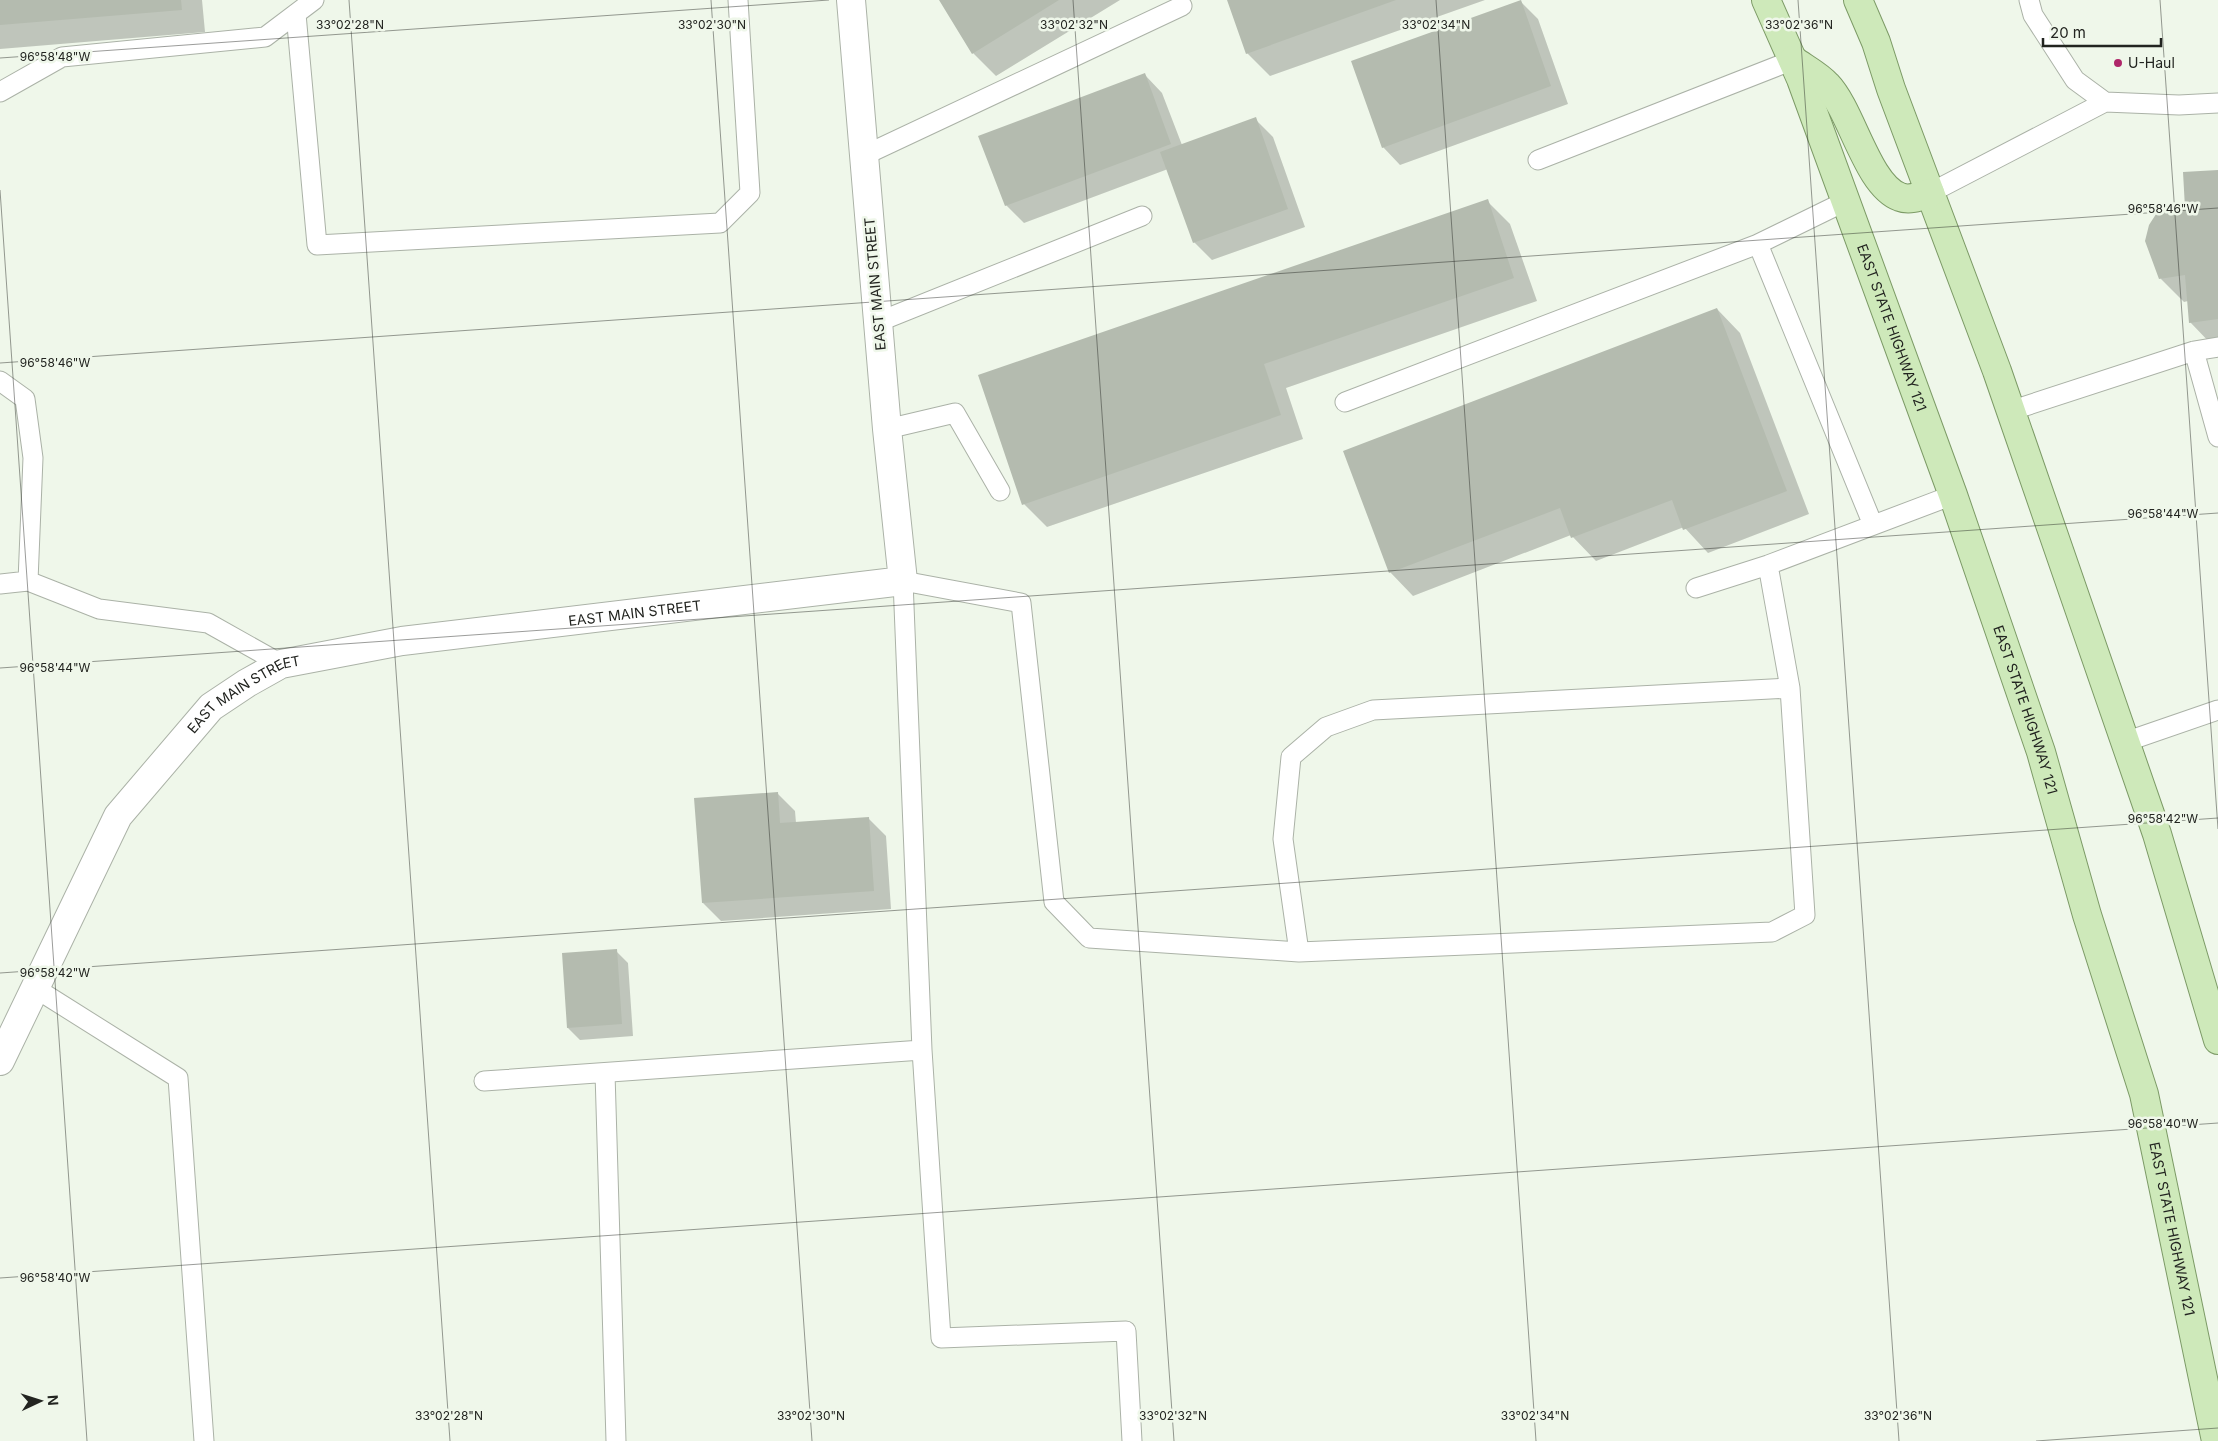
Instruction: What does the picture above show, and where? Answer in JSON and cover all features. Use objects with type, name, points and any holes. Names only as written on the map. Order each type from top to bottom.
[{"type":"main road","name":"EAST STATE HIGHWAY 121","points":[[1766,0],[1793,60],[1954,495],[2041,752],[2086,915],[2144,1094],[2216,1441]]},
{"type":"main road","points":[[1858,0],[1876,42],[2010,410],[2125,742],[2156,834],[2218,1040]]},
{"type":"main road","points":[[1793,60],[1827,85],[1844,110],[1871,168],[1890,190],[1901,197],[1915,198],[1930,193]]},
{"type":"street","name":"EAST MAIN STREET","points":[[0,1061],[118,816],[211,707],[247,683],[281,664],[402,641],[903,581],[887,429],[851,0]]},
{"type":"lane","points":[[0,92],[62,57],[265,37],[314,0]]},
{"type":"lane","points":[[296,14],[317,245],[720,223],[750,193],[738,0]]},
{"type":"lane","points":[[2029,0],[2033,15],[2075,80],[2105,102]]},
{"type":"lane","points":[[865,154],[1182,6]]},
{"type":"lane","points":[[1538,160],[1793,60]]},
{"type":"lane","points":[[1930,193],[2105,102],[2179,106],[2218,103]]},
{"type":"lane","points":[[1345,402],[1758,244],[1846,201]]},
{"type":"lane","points":[[878,322],[1142,216]]},
{"type":"lane","points":[[1758,244],[1873,525]]},
{"type":"lane","points":[[2010,410],[2194,351],[2218,347]]},
{"type":"lane","points":[[2194,351],[2218,437]]},
{"type":"lane","points":[[0,381],[25,399],[33,458],[28,581]]},
{"type":"lane","points":[[887,429],[955,413],[1000,490]]},
{"type":"lane","points":[[1696,588],[1768,565],[1954,495]]},
{"type":"lane","points":[[1132,1441],[1126,1331],[940,1338],[922,1050],[903,581],[1022,603],[1054,902],[1089,938],[1299,952],[1772,932],[1805,915],[1790,688],[1768,565]]},
{"type":"lane","points":[[0,584],[28,581],[99,610],[208,623],[281,664]]},
{"type":"lane","points":[[1299,952],[1283,839],[1291,757],[1326,728],[1373,710],[1790,688]]},
{"type":"lane","points":[[2125,742],[2218,710]]},
{"type":"lane","points":[[35,988],[178,1078],[204,1441]]},
{"type":"lane","points":[[484,1081],[922,1050]]},
{"type":"lane","points":[[605,1073],[616,1441]]},
{"type":"building","points":[[0,0],[181,0],[182,10],[0,25]]},
{"type":"building","points":[[939,0],[1059,0],[972,54]]},
{"type":"building","points":[[1227,0],[1396,0],[1246,54]]},
{"type":"building","points":[[1521,0],[1551,86],[1382,148],[1351,61]]},
{"type":"building","points":[[1145,73],[1171,144],[1005,206],[978,136]]},
{"type":"building","points":[[1256,117],[1288,209],[1193,243],[1160,152]]},
{"type":"building","points":[[2218,170],[2218,319],[2189,323],[2185,275],[2159,279],[2145,241],[2149,225],[2158,211],[2185,208],[2183,172]]},
{"type":"building","points":[[1488,199],[1514,278],[1264,364],[1281,415],[1022,505],[978,375]]},
{"type":"building","points":[[1717,308],[1787,491],[1683,530],[1672,500],[1571,538],[1560,508],[1389,573],[1343,451]]},
{"type":"building","points":[[778,792],[780,823],[869,817],[874,891],[702,903],[694,798]]},
{"type":"building","points":[[617,949],[622,1024],[567,1028],[562,953]]},
{"type":"place","name":"U-Haul","points":[[2118,63]]}]
